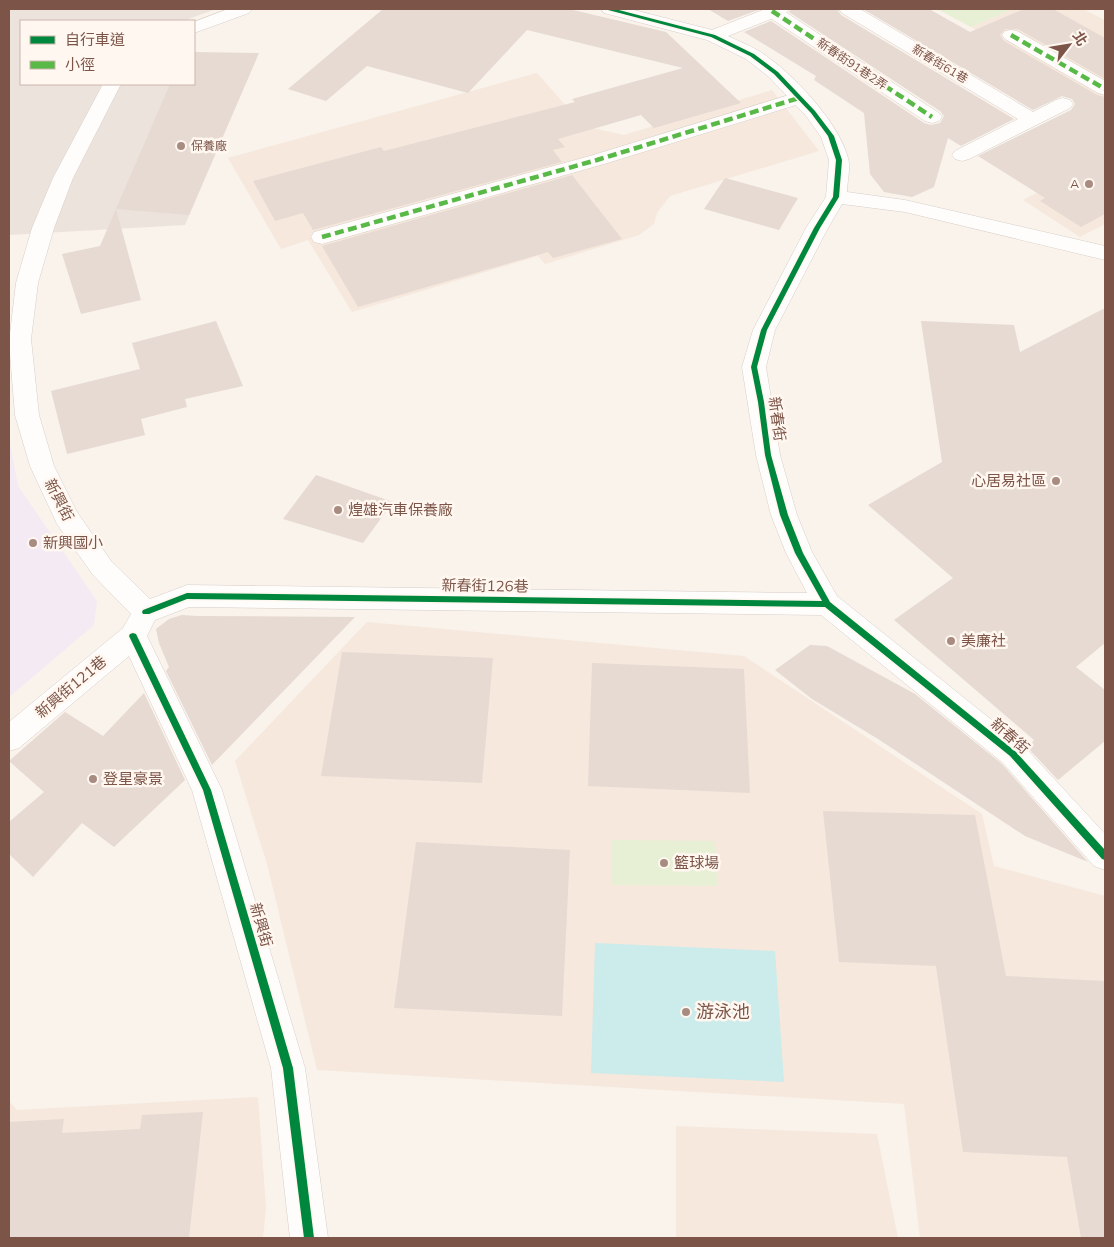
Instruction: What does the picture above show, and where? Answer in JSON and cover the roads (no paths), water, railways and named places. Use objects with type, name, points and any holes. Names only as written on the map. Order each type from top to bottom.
[{"type":"street","points":[[195,28],[243,9]]},
{"type":"street","name":"新春街","points":[[610,9],[713,36],[752,55],[776,73],[831,136],[839,160],[836,197],[816,228],[764,330],[754,367],[768,455],[784,515],[799,553],[826,604],[1013,754],[1105,856]]},
{"type":"street","name":"新春街61巷","points":[[848,9],[1032,119]]},
{"type":"street","points":[[713,36],[776,10]]},
{"type":"street","name":"新春街91巷2弄","points":[[776,10],[932,117]]},
{"type":"street","points":[[1012,35],[1102,85]]},
{"type":"street","name":"新興街","points":[[111,85],[63,178],[43,228],[27,283],[20,339],[18,417],[66,517],[140,624],[207,790],[288,1068],[309,1238]]},
{"type":"street","points":[[322,237],[597,160],[799,98]]},
{"type":"street","points":[[962,156],[1063,104]]},
{"type":"street","points":[[836,197],[904,206],[1105,253]]},
{"type":"street","name":"新春街126巷","points":[[140,624],[187,596],[826,604]]},
{"type":"street","name":"新興街121巷","points":[[9,739],[140,624]]},
{"type":"water","name":"游泳池","points":[[595,943],[775,951],[784,1082],[591,1073]]},
{"type":"place","name":"保養廠","points":[[181,146]]},
{"type":"place","name":"A","points":[[1089,184]]},
{"type":"place","name":"心居易社區","points":[[1056,481]]},
{"type":"place","name":"煌雄汽車保養廠","points":[[338,510]]},
{"type":"place","name":"新興國小","points":[[33,543]]},
{"type":"place","name":"美廉社","points":[[951,641]]},
{"type":"place","name":"登星豪景","points":[[93,779]]},
{"type":"place","name":"籃球場","points":[[664,863]]},
{"type":"place","name":"游泳池","points":[[686,1012]]}]
